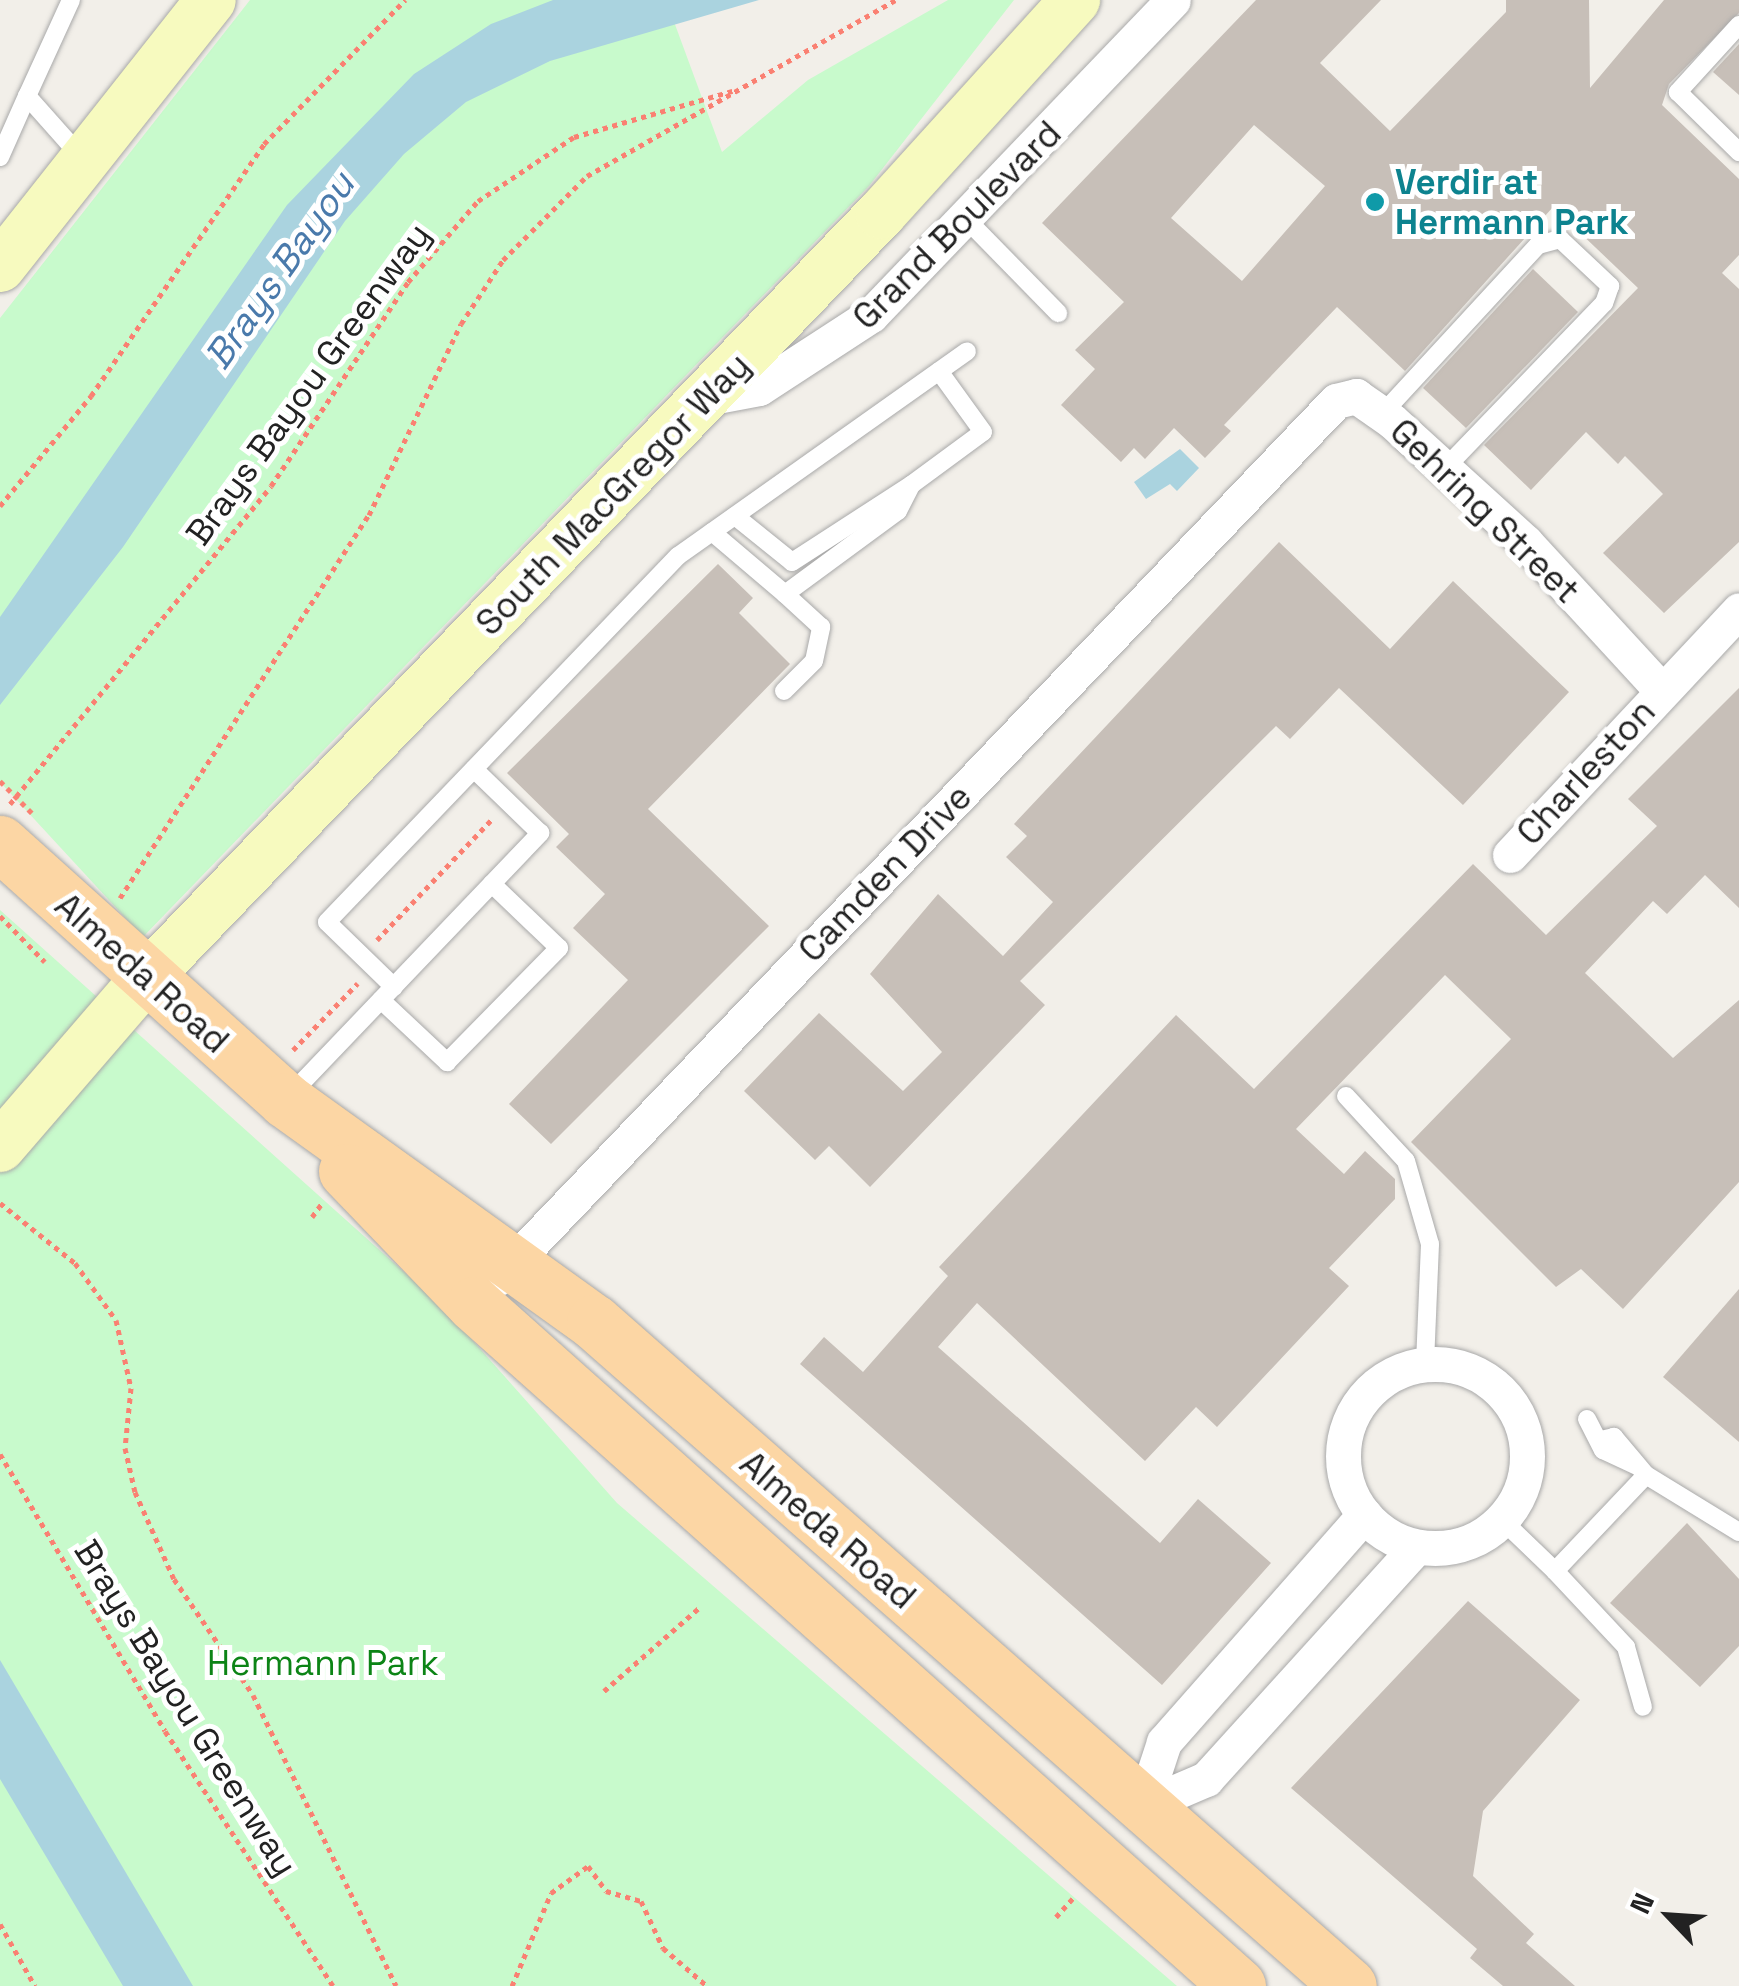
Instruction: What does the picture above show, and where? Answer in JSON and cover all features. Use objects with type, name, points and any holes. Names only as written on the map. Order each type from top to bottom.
[{"type":"main road","points":[[0,268],[89,166],[212,0]]},
{"type":"main road","name":"South MacGregor Way","points":[[0,1147],[144,980],[706,398],[1075,0]]},
{"type":"main road","name":"Almeda Road","points":[[11,831],[144,980],[285,1100],[516,1258],[1350,1986]]},
{"type":"main road","name":"Almeda Road","points":[[285,1100],[474,1304],[1238,1986]]},
{"type":"main road","points":[[1094,1858],[1142,1806]]},
{"type":"street","name":"Grand Boulevard","points":[[706,398],[760,388],[812,362],[968,220],[1173,0]]},
{"type":"street","name":"Gehring Street","points":[[1296,442],[1336,401],[1356,396],[1382,413],[1444,468],[1662,690]]},
{"type":"street","name":"Camden Drive","points":[[474,1304],[1296,442]]},
{"type":"street","name":"Charleston","points":[[1510,855],[1739,610]]},
{"type":"street","points":[[1425,1364],[1490,1380],[1522,1425],[1525,1477],[1502,1520],[1477,1538],[1416,1547],[1364,1516],[1348,1489],[1347,1428],[1382,1379],[1425,1364]]},
{"type":"street","points":[[1142,1806],[1164,1742],[1364,1516]]},
{"type":"street","points":[[1142,1806],[1206,1779],[1416,1547]]},
{"type":"lane","points":[[0,157],[71,0]]},
{"type":"lane","points":[[1739,25],[1678,92],[1739,152]]},
{"type":"lane","points":[[27,96],[89,166]]},
{"type":"lane","points":[[968,220],[1058,314]]},
{"type":"lane","points":[[1382,413],[1538,245],[1560,239],[1610,286],[1604,303],[1444,468]]},
{"type":"lane","points":[[492,884],[559,948],[447,1062],[327,922],[712,532],[967,350]]},
{"type":"lane","points":[[736,516],[792,562],[911,485],[983,432],[939,371]]},
{"type":"lane","points":[[785,594],[898,512],[911,485]]},
{"type":"lane","points":[[712,532],[821,627],[814,661],[784,691]]},
{"type":"lane","points":[[285,1100],[540,834],[474,769]]},
{"type":"lane","points":[[1346,1096],[1406,1161],[1430,1244],[1425,1364]]},
{"type":"lane","points":[[1587,1419],[1605,1438],[1614,1437],[1642,1470],[1739,1532]]},
{"type":"lane","points":[[1555,1572],[1642,1470]]},
{"type":"lane","points":[[1502,1520],[1626,1647],[1643,1707]]},
{"type":"path","points":[[0,506],[91,396],[264,144],[405,0]]},
{"type":"path","name":"Brays Bayou Greenway","points":[[116,904],[326,585],[504,260],[587,176],[702,118],[735,90],[895,0]]},
{"type":"path","name":"Brays Bayou Greenway","points":[[11,831],[270,486],[408,282],[478,201],[574,138],[735,90]]},
{"type":"path","points":[[0,781],[11,831]]},
{"type":"path","points":[[0,916],[45,962]]},
{"type":"path","name":"Brays Bayou Greenway","points":[[0,1203],[75,1264],[116,1320],[131,1388],[125,1448],[135,1492],[174,1579],[253,1695],[396,1986]]},
{"type":"path","name":"Brays Bayou Greenway","points":[[0,1454],[165,1731],[334,1986]]},
{"type":"path","points":[[604,1691],[701,1606]]},
{"type":"path","points":[[512,1986],[551,1893],[588,1866],[606,1891],[641,1901],[663,1948],[707,1986]]},
{"type":"path","points":[[0,1924],[34,1986]]},
{"type":"green space","points":[[250,0],[666,0],[722,152],[808,80],[948,0],[1014,0],[869,186],[143,937],[0,782],[0,318]]},
{"type":"green space","name":"Hermann Park","points":[[0,910],[442,1306],[617,1503],[1177,1986],[0,1986]]},
{"type":"water","name":"Brays Bayou","points":[[553,0],[759,0],[550,61],[466,102],[404,154],[345,221],[123,547],[0,705],[0,617],[287,205],[414,74],[491,24]]},
{"type":"water","points":[[1180,449],[1199,468],[1177,491],[1170,484],[1146,499],[1134,482]]},
{"type":"water","points":[[0,1660],[193,1986],[123,1986],[0,1779]]},
{"type":"building","points":[[1256,0],[1381,0],[1320,63],[1390,131],[1506,12],[1506,0],[1589,0],[1590,88],[1664,0],[1739,0],[1739,13],[1669,84],[1662,105],[1739,179],[1739,255],[1722,273],[1739,289],[1739,542],[1664,613],[1603,553],[1663,494],[1625,456],[1618,464],[1586,432],[1531,490],[1484,445],[1638,288],[1553,207],[1405,371],[1337,307],[1224,425],[1231,431],[1205,458],[1174,428],[1145,459],[1134,448],[1121,462],[1061,405],[1095,369],[1075,350],[1124,302],[1042,223]],"holes":[[[1254,125],[1325,186],[1242,281],[1171,218]]]},
{"type":"building","points":[[1739,44],[1739,95],[1713,72]]},
{"type":"building","points":[[1533,269],[1578,312],[1466,428],[1423,388]]},
{"type":"building","points":[[1279,542],[1390,649],[1453,581],[1569,692],[1463,805],[1339,688],[1290,739],[1276,726],[1020,981],[1045,1005],[870,1187],[829,1146],[815,1160],[744,1091],[819,1013],[903,1091],[942,1052],[870,974],[938,894],[1003,956],[1053,902],[1006,857],[1027,836],[1014,824]]},
{"type":"building","points":[[718,564],[753,598],[739,613],[790,664],[648,809],[769,926],[551,1144],[509,1104],[628,980],[573,928],[605,894],[556,847],[569,834],[507,773]]},
{"type":"building","points":[[1739,688],[1739,908],[1705,875],[1667,914],[1653,901],[1585,973],[1673,1058],[1739,1000],[1739,1182],[1623,1309],[1581,1269],[1556,1287],[1411,1142],[1511,1039],[1445,975],[1296,1129],[1344,1174],[1365,1151],[1395,1179],[1395,1199],[1329,1268],[1349,1286],[1217,1427],[1196,1407],[1145,1461],[977,1303],[938,1347],[1160,1543],[1198,1499],[1271,1563],[1162,1685],[800,1364],[824,1337],[863,1372],[948,1276],[939,1267],[1176,1015],[1254,1089],[1473,864],[1546,935],[1657,826],[1628,799]]},
{"type":"building","points":[[1739,1289],[1739,1442],[1663,1377]]},
{"type":"building","points":[[1687,1523],[1739,1579],[1739,1646],[1700,1687],[1610,1603]]},
{"type":"building","points":[[1468,1601],[1580,1700],[1483,1811],[1473,1876],[1534,1934],[1526,1943],[1575,1986],[1503,1986],[1470,1958],[1477,1949],[1291,1788]]},
{"type":"place","name":"Verdir at Hermann Park","points":[[1375,202]]}]
